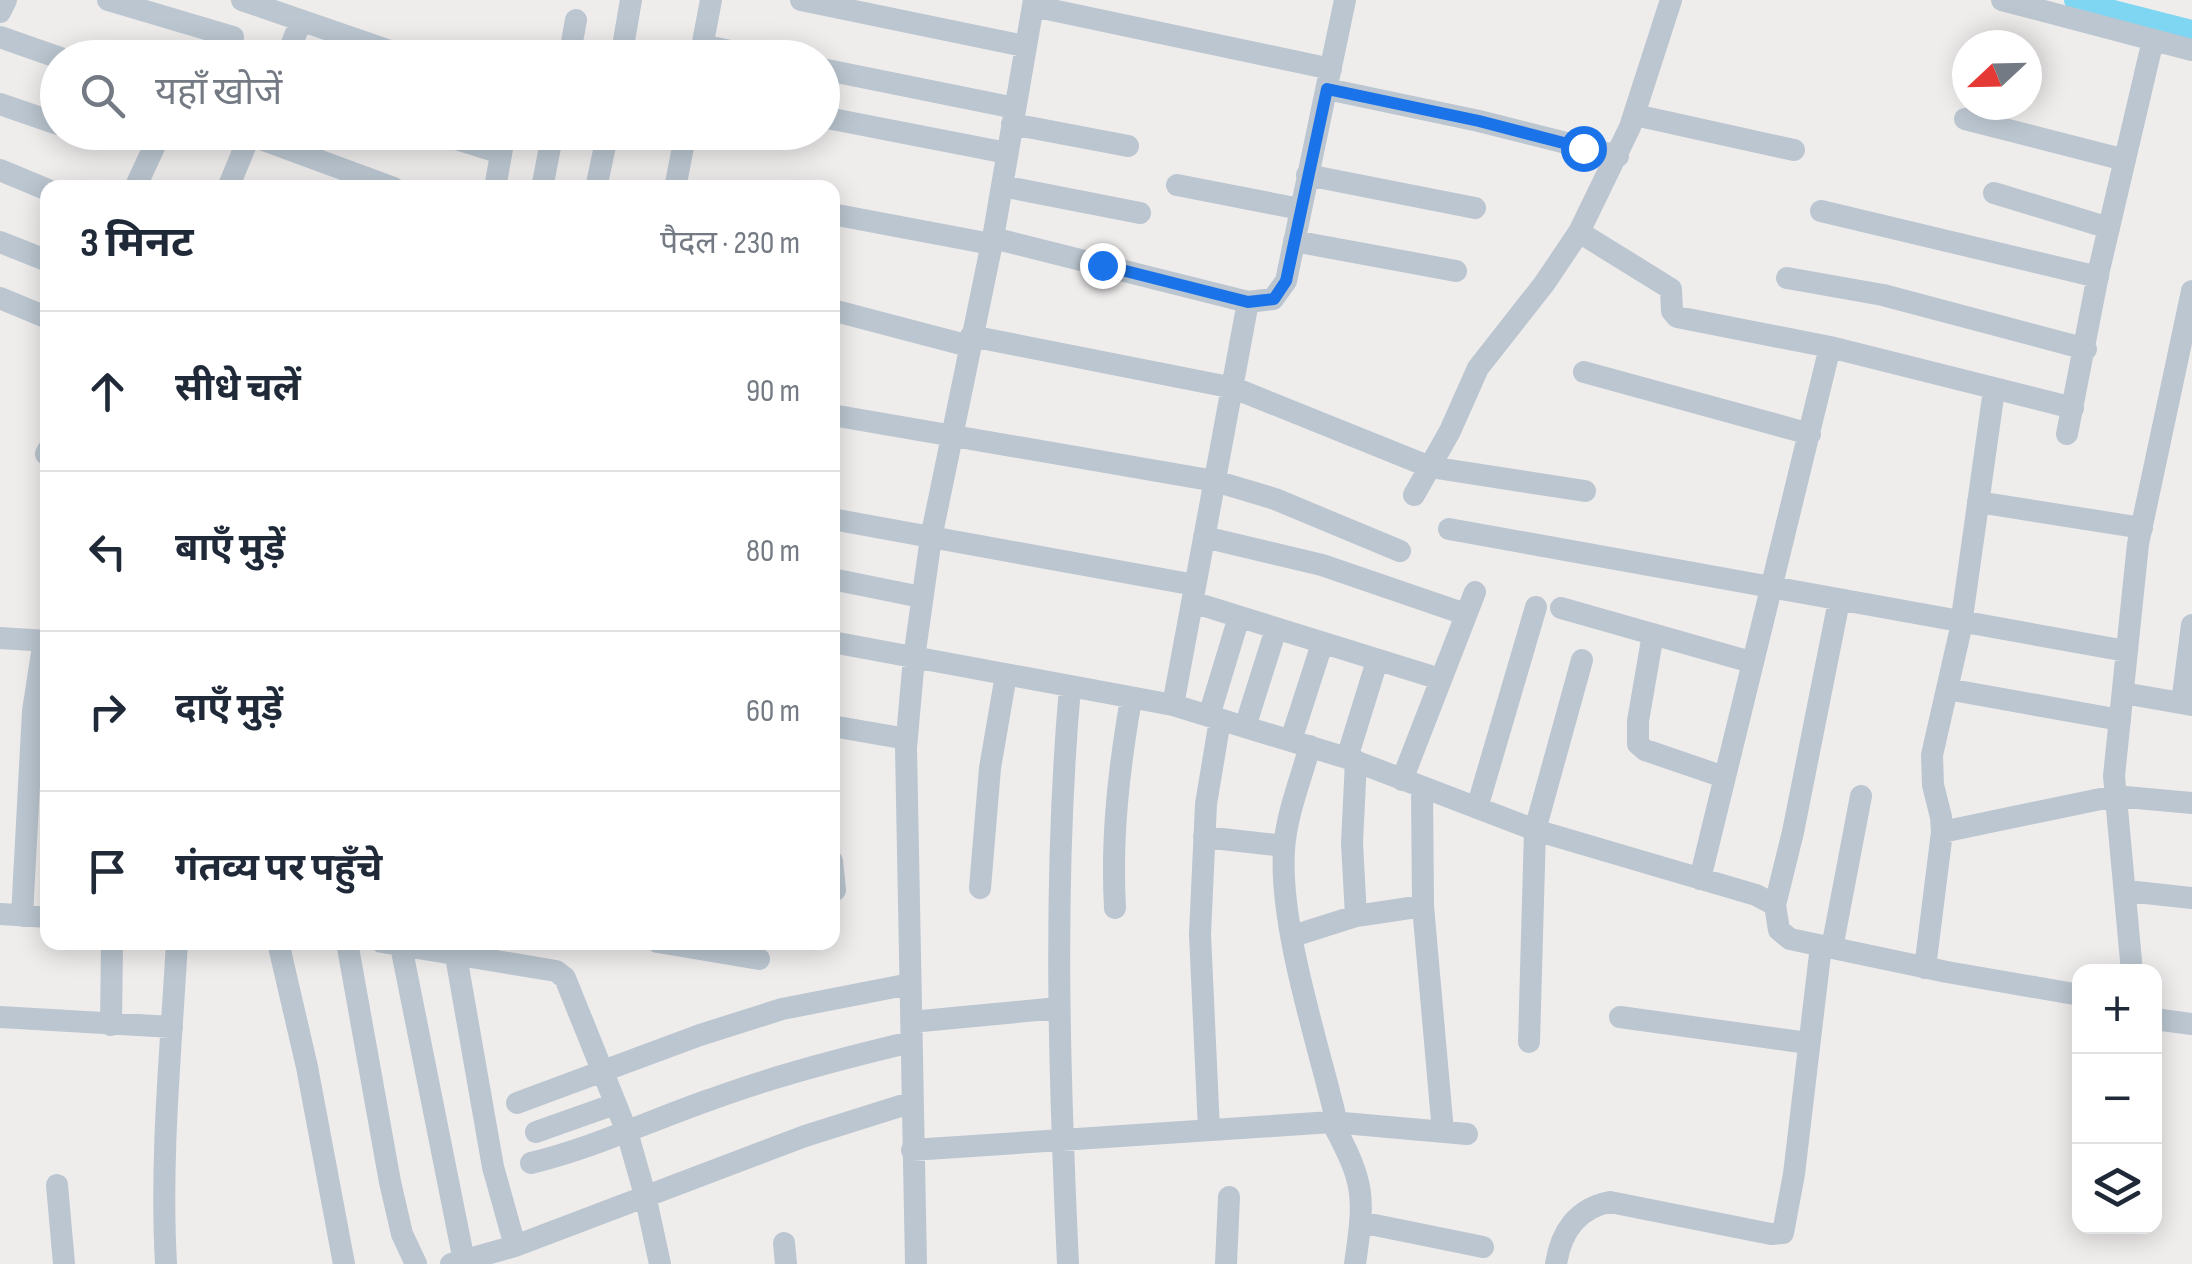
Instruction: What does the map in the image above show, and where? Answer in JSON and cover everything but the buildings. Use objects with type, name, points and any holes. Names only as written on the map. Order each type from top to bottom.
[{"type":"street","points":[[0,12],[6,0]]},
{"type":"street","points":[[108,0],[233,37]]},
{"type":"street","points":[[624,40],[631,0]]},
{"type":"street","points":[[703,40],[711,0]]},
{"type":"street","points":[[801,0],[1024,46]]},
{"type":"street","points":[[840,215],[992,241],[1248,302],[1265,302],[1281,292],[1344,0]]},
{"type":"street","points":[[1414,495],[1478,368],[1580,232],[1634,115],[1670,0]]},
{"type":"street","points":[[2002,0],[2192,50]]},
{"type":"street","points":[[257,2],[357,40]]},
{"type":"street","points":[[916,1264],[906,739],[921,598],[992,241],[1033,3],[1618,156]]},
{"type":"street","points":[[572,40],[576,20]]},
{"type":"street","points":[[294,40],[302,21]]},
{"type":"street","points":[[0,37],[40,51]]},
{"type":"street","points":[[2067,434],[2098,277],[2153,40]]},
{"type":"street","points":[[840,74],[1128,146]]},
{"type":"street","points":[[0,104],[40,118]]},
{"type":"street","points":[[1634,115],[1794,150]]},
{"type":"street","points":[[1973,120],[2125,160]]},
{"type":"street","points":[[840,121],[1007,153]]},
{"type":"street","points":[[139,180],[153,150]]},
{"type":"street","points":[[231,180],[244,150]]},
{"type":"street","points":[[293,150],[373,180]]},
{"type":"street","points":[[497,180],[502,150]]},
{"type":"street","points":[[544,180],[549,150]]},
{"type":"street","points":[[598,180],[604,150]]},
{"type":"street","points":[[681,180],[684,150]]},
{"type":"street","points":[[0,170],[40,187]]},
{"type":"street","points":[[1308,175],[1475,208]]},
{"type":"street","points":[[1177,185],[1300,210]]},
{"type":"street","points":[[1002,186],[1140,212]]},
{"type":"street","points":[[1994,192],[2109,228]]},
{"type":"street","points":[[1821,212],[2098,277]]},
{"type":"street","points":[[1580,232],[1672,290],[1672,311],[1677,317],[1830,347],[2073,408]]},
{"type":"street","points":[[0,242],[40,257]]},
{"type":"street","points":[[1294,242],[1456,271]]},
{"type":"street","points":[[1788,278],[1882,295],[2086,348]]},
{"type":"street","points":[[2132,964],[2116,796],[2126,651],[2142,528],[2192,291]]},
{"type":"street","points":[[0,298],[40,315]]},
{"type":"street","points":[[1174,704],[1248,302]]},
{"type":"street","points":[[840,312],[970,341],[1168,372],[1234,388],[1430,467],[1586,491]]},
{"type":"street","points":[[1700,878],[1830,347]]},
{"type":"street","points":[[1584,372],[1810,434]]},
{"type":"street","points":[[1925,968],[1942,832],[1932,755],[1962,622],[1994,390]]},
{"type":"street","points":[[840,415],[1215,481],[1274,500],[1400,551]]},
{"type":"street","points":[[1978,502],[2142,528]]},
{"type":"street","points":[[840,520],[1194,594],[1240,618],[1440,679]]},
{"type":"street","points":[[1449,529],[2126,651]]},
{"type":"street","points":[[1204,536],[1322,565],[1465,614]]},
{"type":"street","points":[[840,580],[921,598]]},
{"type":"street","points":[[1443,1132],[1412,784],[1440,679],[1475,592]]},
{"type":"street","points":[[1839,601],[1775,905],[1781,934],[1925,968],[2072,994]]},
{"type":"street","points":[[1477,808],[1536,607]]},
{"type":"street","points":[[1561,608],[1751,662]]},
{"type":"street","points":[[1209,1130],[1200,980],[1204,836],[1214,718],[1240,618]]},
{"type":"street","points":[[2123,693],[2187,704],[2192,625]]},
{"type":"street","points":[[1245,727],[1276,630]]},
{"type":"street","points":[[1652,634],[1638,744],[1724,778]]},
{"type":"street","points":[[0,638],[40,641]]},
{"type":"street","points":[[840,644],[1174,704],[1351,760],[1535,830],[1756,895],[1775,905]]},
{"type":"street","points":[[1322,644],[1300,743],[1284,846],[1293,936],[1334,1114],[1332,1122],[1360,1180],[1355,1264]]},
{"type":"street","points":[[1530,1042],[1535,830],[1582,660]]},
{"type":"street","points":[[1356,916],[1351,760],[1377,661]]},
{"type":"street","points":[[980,888],[990,768],[1006,675]]},
{"type":"street","points":[[40,676],[11,915],[40,917]]},
{"type":"street","points":[[1068,1264],[1059,1008],[1063,769],[1070,688]]},
{"type":"street","points":[[1947,689],[2120,720]]},
{"type":"street","points":[[1115,908],[1115,797],[1131,699]]},
{"type":"street","points":[[840,727],[906,739]]},
{"type":"street","points":[[1556,1264],[1572,1222],[1584,1210],[1610,1202],[1771,1234],[1783,1232],[1794,1174],[1808,1043],[1860,796]]},
{"type":"street","points":[[1942,832],[2116,796],[2192,803]]},
{"type":"street","points":[[1204,836],[1284,846]]},
{"type":"street","points":[[2127,891],[2192,898]]},
{"type":"street","points":[[1293,936],[1356,916],[1423,906]]},
{"type":"street","points":[[110,1025],[112,950]]},
{"type":"street","points":[[166,1264],[165,1117],[177,950]]},
{"type":"street","points":[[280,950],[307,1067],[344,1264]]},
{"type":"street","points":[[349,950],[390,1182],[402,1234],[416,1264]]},
{"type":"street","points":[[393,950],[468,1262],[805,1136],[913,1102]]},
{"type":"street","points":[[424,950],[556,971],[565,978],[627,1132],[660,1264]]},
{"type":"street","points":[[528,966],[532,950]]},
{"type":"street","points":[[706,950],[759,959]]},
{"type":"street","points":[[456,956],[493,1168],[515,1246]]},
{"type":"street","points":[[517,1103],[782,1010],[910,984]]},
{"type":"street","points":[[531,1163],[574,1153],[710,1099],[911,1032],[1059,1008]]},
{"type":"street","points":[[0,1016],[172,1026]]},
{"type":"street","points":[[1620,1017],[1808,1043]]},
{"type":"street","points":[[2162,1021],[2192,1024]]},
{"type":"street","points":[[536,1132],[615,1104]]},
{"type":"street","points":[[912,1150],[1332,1122],[1468,1134]]},
{"type":"street","points":[[56,1185],[64,1264]]},
{"type":"street","points":[[1226,1264],[1229,1197]]},
{"type":"street","points":[[1360,1222],[1483,1247]]},
{"type":"waterway","points":[[2074,0],[2192,30]]},
{"type":"route","points":[[1102,265],[1248,302],[1274,299],[1286,281],[1327,89],[1583,148]]}]
